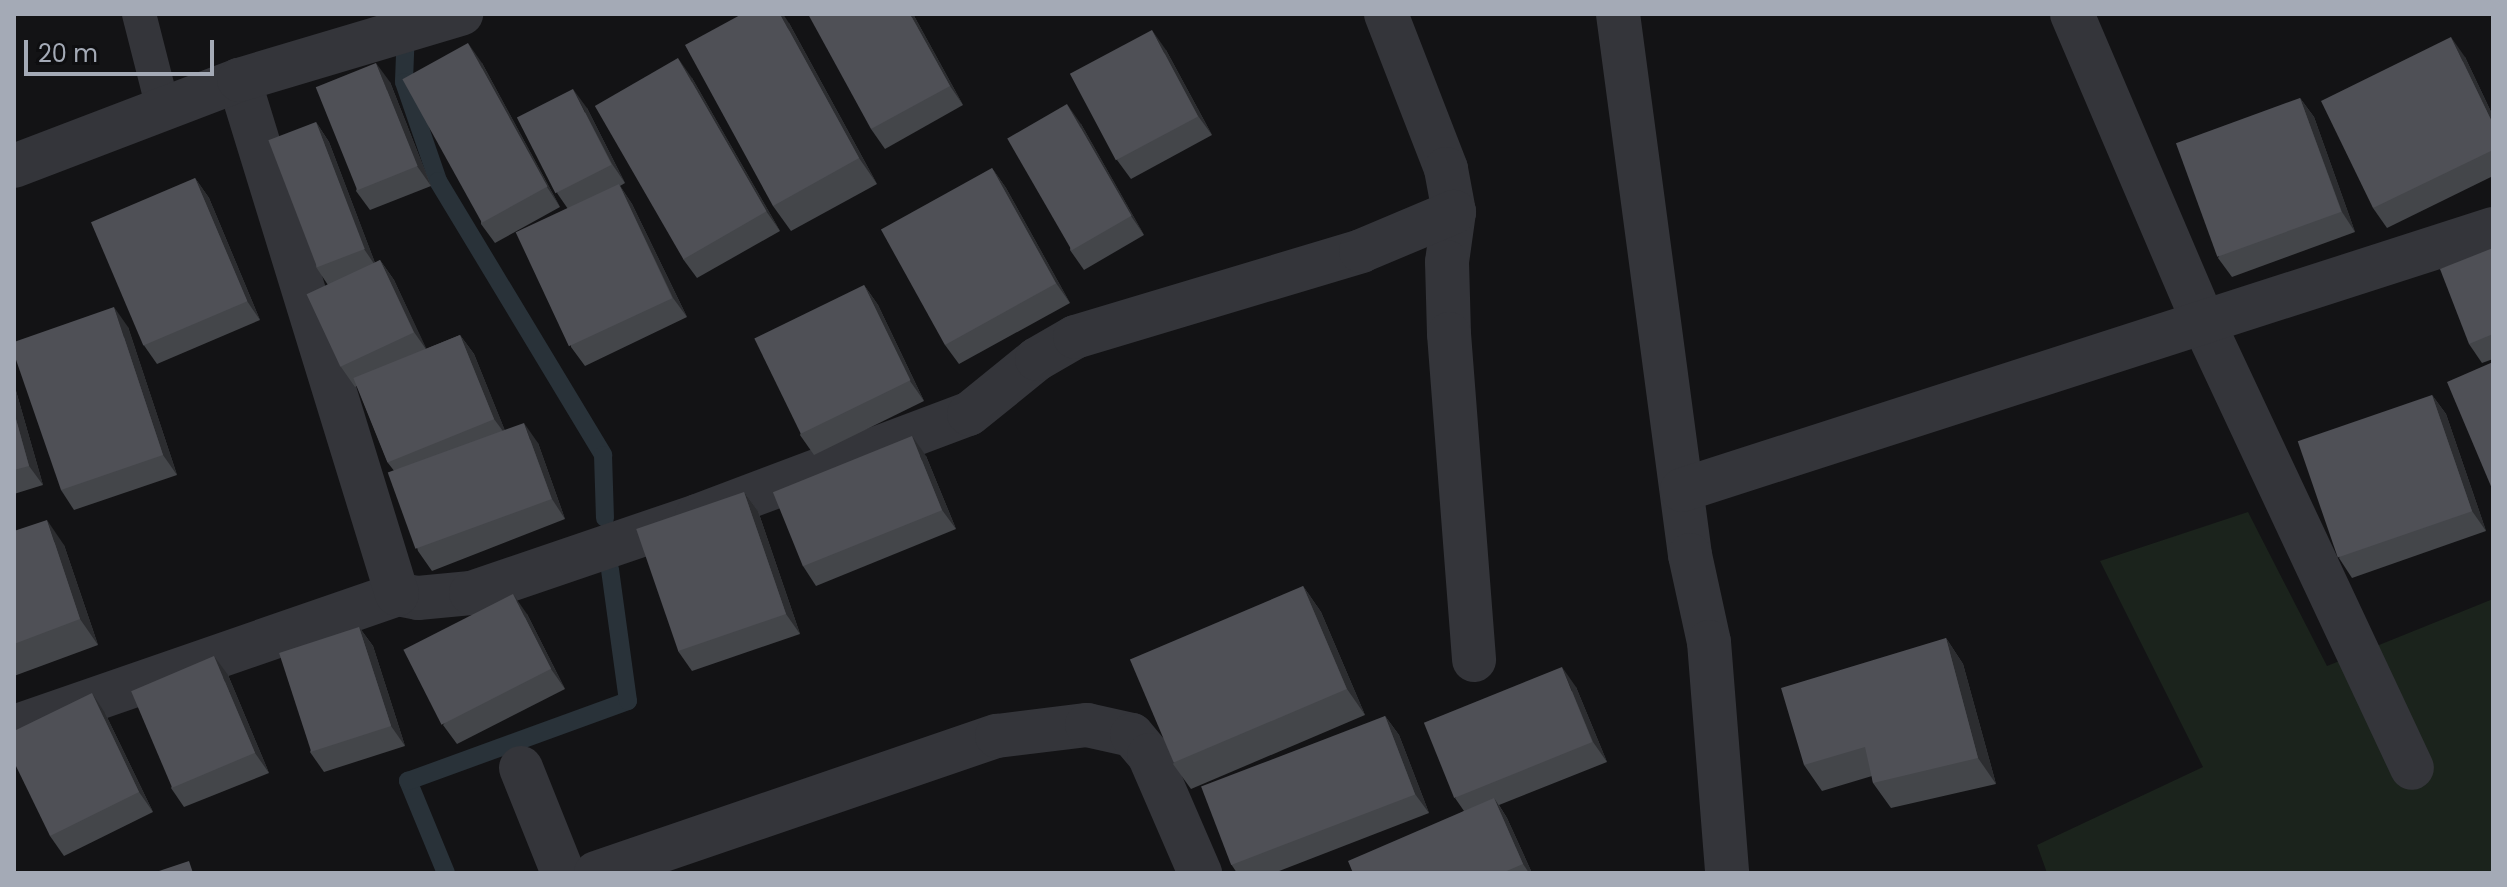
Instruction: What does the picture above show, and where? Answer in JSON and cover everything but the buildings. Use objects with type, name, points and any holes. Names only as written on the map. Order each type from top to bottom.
[{"type":"street","points":[[1386,14],[1446,169],[1454,212],[1447,262],[1449,334],[1474,660]]},
{"type":"street","points":[[1618,14],[1682,490],[1709,642],[1727,873]]},
{"type":"street","points":[[2072,14],[2204,324],[2412,768]]},
{"type":"street","points":[[14,166],[239,80],[459,15]]},
{"type":"street","points":[[239,80],[397,594]]},
{"type":"street","points":[[14,727],[397,594],[418,598],[471,593],[697,516],[969,414],[1037,359],[1075,337],[1361,251],[1454,212]]},
{"type":"street","points":[[1682,490],[2493,229]]},
{"type":"street","points":[[596,873],[997,736],[1087,725],[1132,735],[1149,755],[1200,873]]},
{"type":"street","points":[[521,768],[563,873]]},
{"type":"lane","points":[[139,14],[163,108]]},
{"type":"shaded area","points":[[2248,512],[2327,666],[2493,599],[2493,873],[2047,873],[2037,845],[2203,767],[2100,561]]},
{"type":"waterway","points":[[406,29],[404,82],[438,181],[603,455],[605,518]]},
{"type":"waterway","points":[[446,873],[408,781],[628,701],[610,569]]}]
